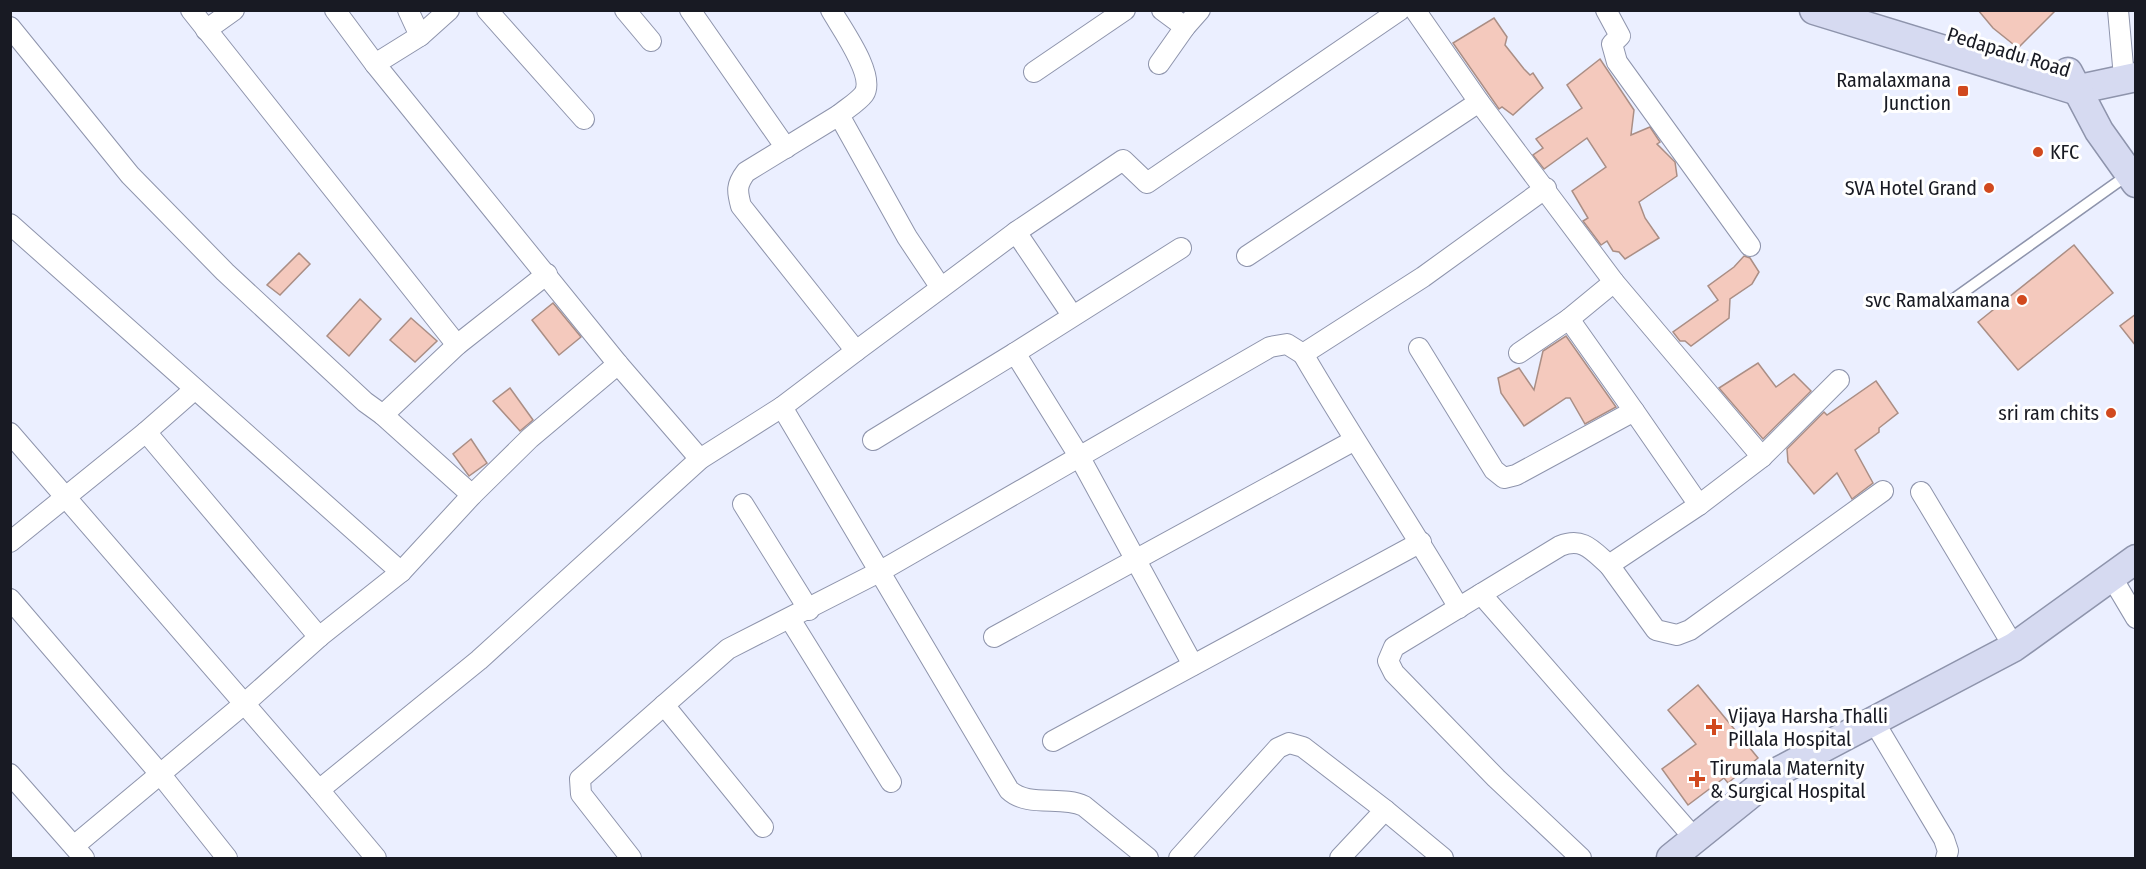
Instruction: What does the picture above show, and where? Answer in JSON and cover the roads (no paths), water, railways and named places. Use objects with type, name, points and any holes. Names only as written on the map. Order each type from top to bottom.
[{"type":"street","points":[[191,10],[457,345]]},
{"type":"street","points":[[206,30],[234,10]]},
{"type":"street","points":[[335,10],[375,64],[618,364],[700,459]]},
{"type":"street","points":[[408,10],[420,36]]},
{"type":"street","points":[[375,64],[420,36],[449,10]]},
{"type":"street","points":[[487,10],[584,119]]},
{"type":"street","points":[[625,10],[651,41]]},
{"type":"street","points":[[690,10],[786,148]]},
{"type":"street","points":[[831,10],[865,70],[868,82],[864,94],[839,116],[746,172],[739,182],[737,192],[741,206],[856,351]]},
{"type":"street","points":[[1034,72],[1125,10]]},
{"type":"street","points":[[1162,10],[1185,27]]},
{"type":"street","points":[[1159,64],[1200,10]]},
{"type":"street","points":[[319,790],[479,660],[700,459],[782,407],[1016,232],[1123,160],[1147,183],[1400,10]]},
{"type":"street","points":[[1415,10],[1479,102],[1546,188],[1614,282],[1762,457]]},
{"type":"street","points":[[1606,10],[1620,36],[1612,44],[1617,62],[1750,246]]},
{"type":"street","name":"Pedapadu Road","points":[[1884,10],[2071,81],[2083,75],[2131,69]]},
{"type":"street","points":[[2118,10],[2131,69]]},
{"type":"street","points":[[1827,15],[2071,81],[2132,178]]},
{"type":"street","points":[[10,27],[130,175],[225,272],[365,402],[472,495]]},
{"type":"street","points":[[1247,256],[1479,102]]},
{"type":"street","points":[[839,116],[907,237],[941,288]]},
{"type":"street","points":[[1303,354],[1423,277],[1546,188]]},
{"type":"street","points":[[10,224],[401,572]]},
{"type":"street","points":[[1016,232],[1072,315]]},
{"type":"street","points":[[873,440],[1181,248]]},
{"type":"street","points":[[382,415],[457,345],[547,274]]},
{"type":"street","points":[[1519,353],[1569,319],[1614,282]]},
{"type":"street","points":[[1569,319],[1699,505]]},
{"type":"street","points":[[631,858],[581,794],[579,786],[585,773],[728,649],[790,620],[879,572],[1270,347],[1287,344],[1303,354],[1353,441],[1421,542],[1459,608]]},
{"type":"street","points":[[1419,348],[1494,470],[1504,477],[1516,475],[1634,411]]},
{"type":"street","points":[[1015,353],[1078,456],[1193,665]]},
{"type":"street","points":[[10,774],[79,852],[160,775],[319,637],[401,572],[472,495],[530,438],[618,364]]},
{"type":"street","points":[[1609,565],[1699,505],[1762,457],[1839,380]]},
{"type":"street","points":[[10,542],[146,432],[195,389]]},
{"type":"street","points":[[782,407],[1010,790],[1023,798],[1073,800],[1096,815],[1148,858]]},
{"type":"street","points":[[146,432],[319,637]]},
{"type":"street","points":[[10,433],[376,858]]},
{"type":"street","points":[[994,637],[1353,441]]},
{"type":"street","points":[[1581,858],[1496,778],[1394,674],[1388,661],[1394,647],[1571,542],[1583,543],[1609,565],[1656,630],[1677,635],[1690,630],[1883,491]]},
{"type":"street","points":[[1921,492],[2014,647]]},
{"type":"street","points":[[743,504],[809,610]]},
{"type":"street","points":[[1053,741],[1421,542]]},
{"type":"street","points":[[1671,858],[1779,771],[2014,647],[2136,559]]},
{"type":"street","points":[[2111,576],[2136,618]]},
{"type":"street","points":[[1481,594],[1695,839]]},
{"type":"street","points":[[10,599],[160,775],[227,858]]},
{"type":"street","points":[[790,620],[891,782]]},
{"type":"street","points":[[664,705],[763,827]]},
{"type":"street","points":[[1873,720],[1944,839],[1950,856]]},
{"type":"street","points":[[1179,858],[1278,748],[1289,743],[1303,747],[1443,858]]},
{"type":"street","points":[[1340,858],[1385,810]]},
{"type":"lane","points":[[1951,301],[2132,178]]},
{"type":"place","name":"Ramalaxmana Junction","points":[[1963,91]]},
{"type":"place","name":"KFC","points":[[2038,152]]},
{"type":"place","name":"SVA Hotel Grand","points":[[1989,188]]},
{"type":"place","name":"svc Ramalxamana","points":[[2022,300]]},
{"type":"place","name":"sri ram chits","points":[[2111,413]]},
{"type":"place","name":"Vijaya Harsha Thalli Pillala Hospital","points":[[1714,727]]},
{"type":"place","name":"Tirumala Maternity & Surgical Hospital","points":[[1697,779]]}]
